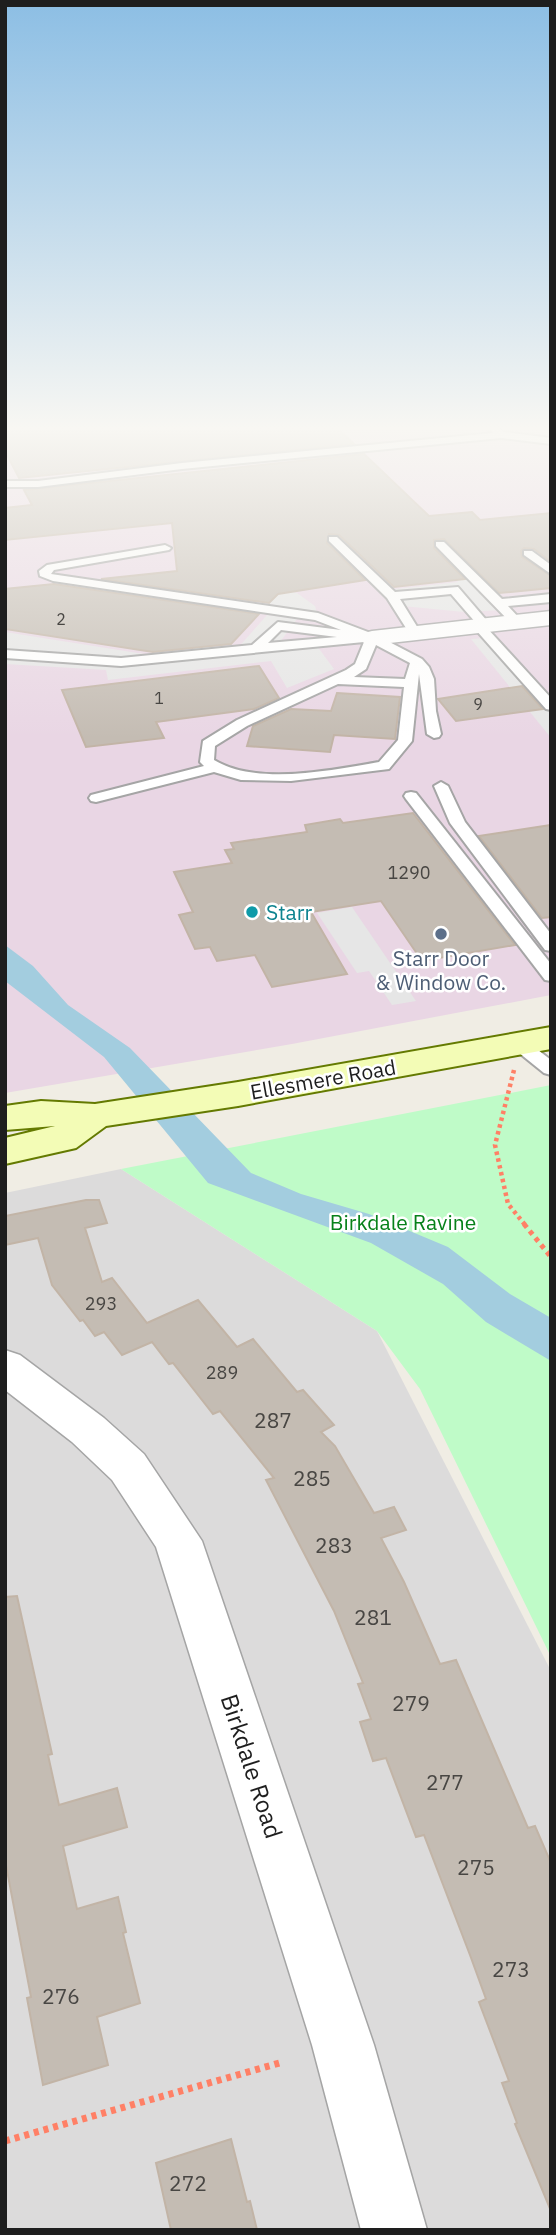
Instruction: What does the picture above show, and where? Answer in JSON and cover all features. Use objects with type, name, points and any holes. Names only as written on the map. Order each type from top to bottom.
[{"type":"main road","name":"Ellesmere Road","points":[[5,1118],[41,1113],[95,1116],[239,1094],[535,1041]]},
{"type":"main road","name":"Ellesmere Road","points":[[5,1151],[62,1139],[95,1116]]},
{"type":"street","points":[[372,638],[551,618]]},
{"type":"street","name":"Birkdale Road","points":[[5,1366],[88,1430],[128,1467],[178,1541],[344,2045],[394,2230]]},
{"type":"lane","points":[[333,539],[393,596],[415,633]]},
{"type":"lane","points":[[440,544],[516,621]]},
{"type":"lane","points":[[165,548],[51,567],[45,571],[46,576],[318,617],[372,638],[425,668],[429,680],[428,709],[434,734]]},
{"type":"lane","points":[[528,553],[551,571]]},
{"type":"lane","points":[[393,596],[454,590],[481,626],[551,706]]},
{"type":"lane","points":[[499,603],[551,598]]},
{"type":"lane","points":[[256,648],[278,626],[372,638]]},
{"type":"lane","points":[[5,654],[121,662],[372,638]]},
{"type":"lane","points":[[372,638],[361,666],[337,680],[242,723],[208,744],[207,762],[213,768],[229,775],[252,777],[336,774],[384,766],[405,741],[411,683],[417,662]]},
{"type":"lane","points":[[337,680],[411,683]]},
{"type":"lane","points":[[96,798],[213,768]]},
{"type":"lane","points":[[441,786],[458,823],[551,946]]},
{"type":"lane","points":[[411,796],[551,976]]},
{"type":"lane","points":[[535,1041],[551,1069]]},
{"type":"path","points":[[535,1041],[509,1096],[495,1145],[508,1204],[551,1257]]},
{"type":"path","points":[[5,2141],[283,2062]]},
{"type":"shaded area","points":[[5,529],[551,529],[551,995],[292,1044],[5,1093]]},
{"type":"shaded area","points":[[441,547],[503,610],[464,612],[392,605],[378,591],[458,582],[426,549]]},
{"type":"shaded area","points":[[282,590],[297,593],[315,606],[317,613],[254,601]]},
{"type":"shaded area","points":[[267,615],[297,619],[280,642],[314,642],[334,669],[287,688],[271,661],[108,680],[106,670],[5,664],[5,632],[182,660],[197,644],[236,650]]},
{"type":"shaded area","points":[[497,637],[551,699],[551,738],[471,639]]},
{"type":"shaded area","points":[[352,907],[416,1001],[392,1005],[369,971],[357,973],[317,913]]},
{"type":"shaded area","points":[[121,1169],[377,1331],[551,1671],[551,2230],[5,2230],[5,1193]]},
{"type":"green space","name":"Birkdale Ravine","points":[[551,1085],[551,1657],[420,1389],[377,1331],[121,1169]]},
{"type":"water","points":[[5,945],[33,966],[68,1005],[130,1048],[251,1173],[301,1194],[369,1214],[448,1247],[510,1294],[551,1318],[551,1361],[486,1322],[443,1284],[371,1243],[208,1183],[104,1057],[5,981]]},
{"type":"building","points":[[5,529],[110,529],[5,540]]},
{"type":"building","points":[[173,529],[551,529],[551,562],[534,549],[524,548],[521,551],[522,557],[551,576],[551,588],[499,593],[444,539],[434,540],[434,548],[465,579],[394,587],[339,535],[329,534],[327,543],[365,580],[278,594],[269,603],[101,579],[177,571]]},
{"type":"building","points":[[54,584],[259,614],[231,644],[153,652],[5,629],[5,589]]},
{"type":"building","points":[[259,666],[279,698],[254,709],[156,722],[164,738],[86,747],[62,690]]},
{"type":"building","points":[[522,686],[543,709],[456,721],[438,699]]},
{"type":"building","points":[[337,693],[400,697],[395,739],[334,735],[330,752],[247,746],[253,726],[291,709],[331,711]]},
{"type":"building","points":[[413,813],[515,945],[422,961],[381,901],[311,912],[347,974],[272,987],[255,955],[217,961],[210,947],[195,949],[179,915],[193,912],[174,872],[232,863],[225,850],[234,849],[231,843],[307,832],[305,825],[340,819],[343,823]]},
{"type":"building","points":[[551,825],[551,917],[542,918],[479,836]]},
{"type":"building","points":[[86,1200],[99,1200],[107,1223],[85,1228],[102,1282],[112,1278],[147,1323],[198,1300],[237,1347],[253,1339],[297,1392],[303,1390],[334,1425],[321,1432],[335,1446],[374,1513],[394,1507],[406,1530],[381,1538],[404,1582],[440,1664],[456,1660],[528,1828],[535,1826],[551,1863],[551,2211],[515,2124],[517,2123],[502,2083],[509,2081],[479,2002],[486,1999],[470,1955],[424,1835],[416,1837],[386,1758],[373,1761],[360,1722],[371,1719],[358,1684],[363,1683],[334,1611],[266,1480],[274,1478],[220,1411],[213,1414],[173,1363],[169,1364],[152,1342],[122,1355],[104,1332],[95,1336],[83,1320],[80,1321],[52,1285],[38,1238],[5,1245],[5,1216]]},
{"type":"building","points":[[17,1596],[52,1754],[48,1755],[59,1805],[117,1788],[127,1827],[63,1846],[77,1909],[118,1897],[126,1932],[123,1933],[140,2003],[97,2017],[108,2065],[43,2085],[27,1998],[31,1997],[5,1860],[5,1597]]},
{"type":"building","points":[[231,2139],[257,2230],[171,2230],[156,2163]]},
{"type":"place","name":"Starr","points":[[252,912]]},
{"type":"place","name":"Starr Door & Window Co.","points":[[441,934]]}]
